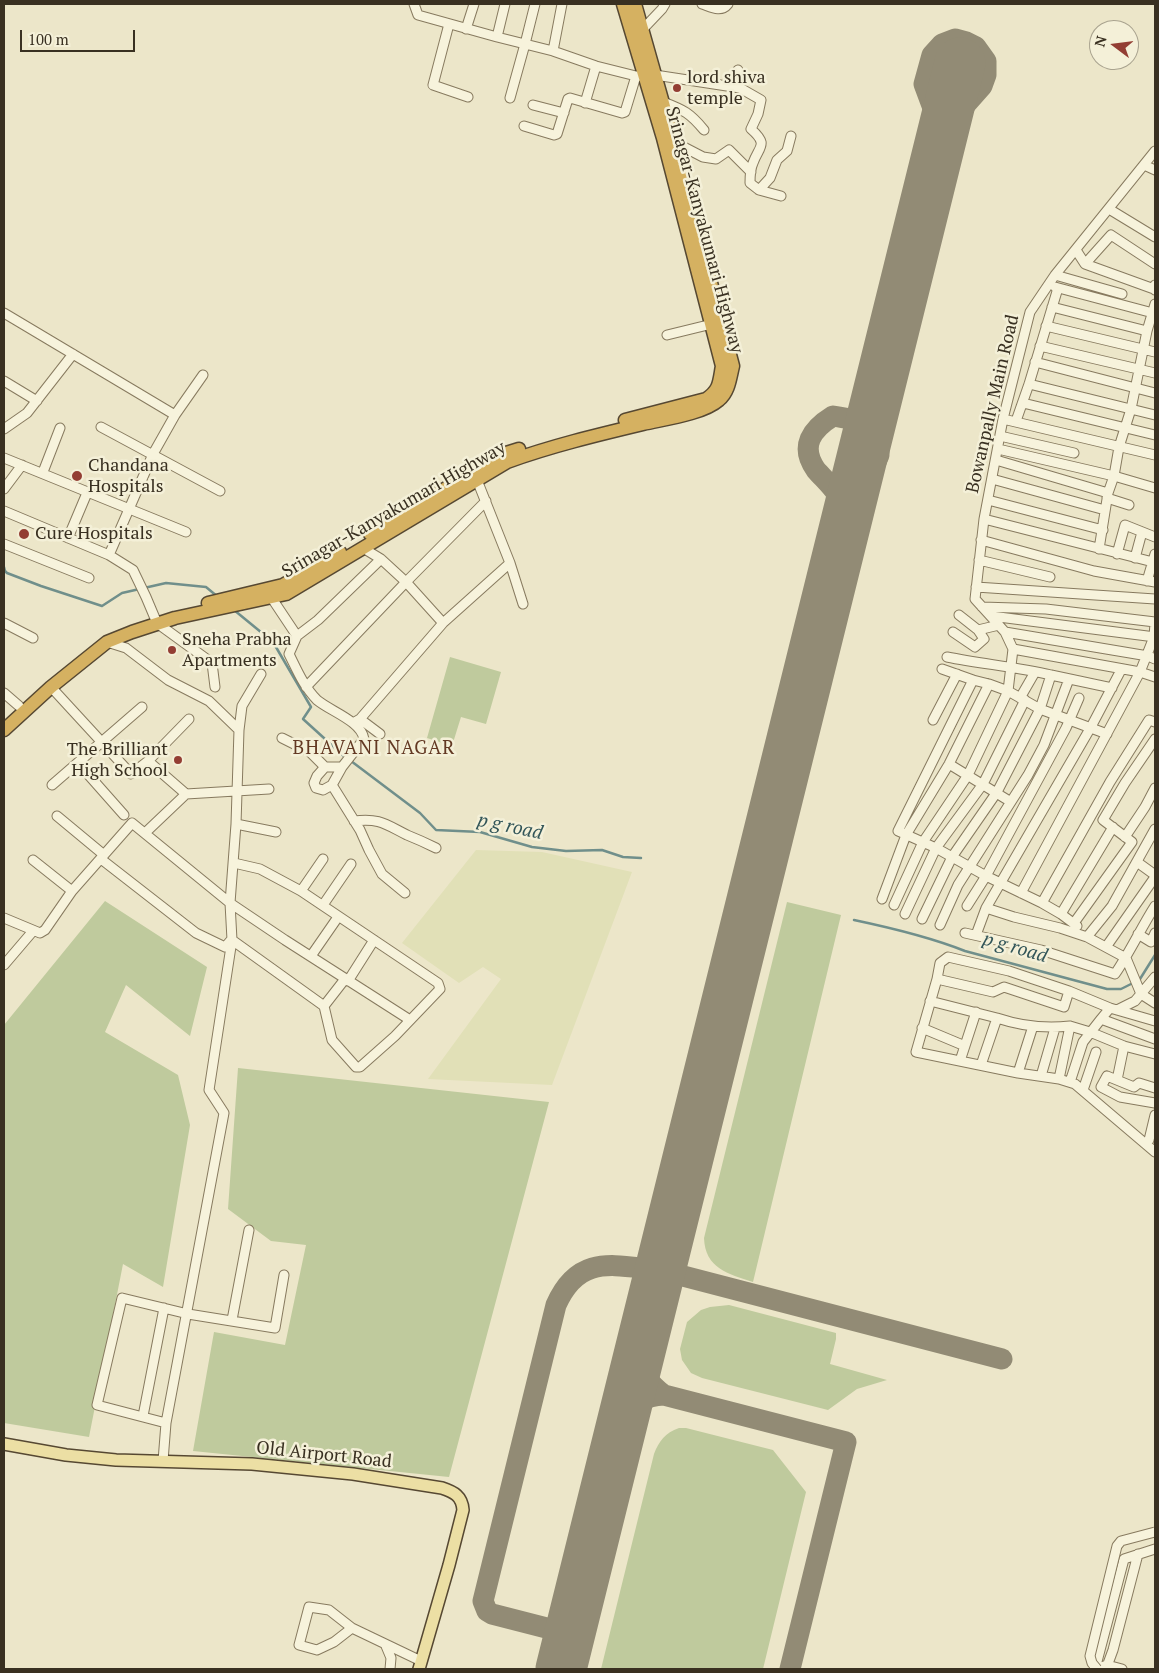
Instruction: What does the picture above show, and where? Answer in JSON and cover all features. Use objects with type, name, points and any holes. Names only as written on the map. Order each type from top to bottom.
[{"type":"highway","name":"Srinagar-Kanyakumari Highway","points":[[4,721],[49,678],[97,640],[127,626],[242,599],[283,585],[503,454],[706,399],[713,394],[718,387],[722,366],[663,138],[623,4]]},
{"type":"highway","name":"Srinagar-Kanyakumari Highway","points":[[242,599],[286,594],[507,462],[527,454],[687,414],[710,406],[720,400],[727,392],[733,366],[663,102],[645,76],[642,29],[634,4]]},
{"type":"highway","name":"Srinagar-Kanyakumari Highway","points":[[4,730],[51,687],[107,642],[132,632],[156,619]]},
{"type":"main road","name":"Old Airport Road","points":[[4,1444],[66,1455],[116,1460],[252,1464],[353,1474],[442,1488],[460,1497],[463,1510],[420,1665]]},
{"type":"street","points":[[414,4],[418,15],[466,29],[553,50],[596,66],[645,76],[740,88],[761,100],[752,129],[760,136],[762,143],[753,163],[750,183],[760,190],[781,196]]},
{"type":"street","points":[[466,29],[474,4]]},
{"type":"street","points":[[497,37],[505,4]]},
{"type":"street","points":[[510,98],[526,44],[535,4]]},
{"type":"street","points":[[553,50],[562,4]]},
{"type":"street","points":[[642,29],[665,4]]},
{"type":"street","points":[[702,4],[715,9],[721,9],[728,4]]},
{"type":"street","points":[[449,24],[433,85],[468,97]]},
{"type":"street","points":[[584,102],[596,66]]},
{"type":"street","points":[[738,70],[740,88]]},
{"type":"street","points":[[524,126],[554,135],[557,134],[570,98],[622,114],[625,112],[645,76]]},
{"type":"street","points":[[663,102],[693,117],[704,130]]},
{"type":"street","points":[[533,105],[564,113]]},
{"type":"street","points":[[760,190],[770,178],[777,160],[787,151],[791,136]]},
{"type":"street","points":[[674,142],[703,157],[716,159],[729,150],[751,172]]},
{"type":"street","name":"Bowanpally Main Road","points":[[976,587],[984,519],[1000,436],[1030,312],[1055,274],[1155,151]]},
{"type":"street","points":[[1144,165],[1155,170]]},
{"type":"street","points":[[1109,209],[1154,234]]},
{"type":"street","points":[[1098,222],[1111,235],[1155,264]]},
{"type":"street","points":[[1085,264],[1111,235]]},
{"type":"street","points":[[1076,250],[1085,264],[1155,288]]},
{"type":"street","points":[[1055,274],[1122,294]]},
{"type":"street","points":[[1047,285],[1154,308],[1138,368],[1131,409],[1119,446],[1114,476],[1105,510],[1099,549]]},
{"type":"street","points":[[1016,421],[1058,288]]},
{"type":"street","points":[[1052,307],[1147,331]]},
{"type":"street","points":[[4,313],[176,415]]},
{"type":"street","points":[[667,335],[712,324]]},
{"type":"street","points":[[1046,326],[1143,349],[1155,350]]},
{"type":"street","points":[[1040,346],[1155,373]]},
{"type":"street","points":[[4,429],[27,413],[73,354]]},
{"type":"street","points":[[1035,362],[1155,393]]},
{"type":"street","points":[[109,555],[153,454],[203,375]]},
{"type":"street","points":[[4,381],[37,401]]},
{"type":"street","points":[[1029,384],[1155,415]]},
{"type":"street","points":[[1023,403],[1155,435]]},
{"type":"street","points":[[1004,419],[1155,455]]},
{"type":"street","points":[[101,426],[220,490]]},
{"type":"street","points":[[42,472],[60,428]]},
{"type":"street","points":[[1000,436],[1074,452]]},
{"type":"street","points":[[998,449],[1114,476],[1155,488]]},
{"type":"street","points":[[4,458],[186,532]]},
{"type":"street","points":[[996,460],[1108,496],[1129,505]]},
{"type":"street","points":[[4,489],[22,466]]},
{"type":"street","points":[[992,479],[1105,510]]},
{"type":"street","points":[[477,480],[524,604]]},
{"type":"street","points":[[68,538],[88,493]]},
{"type":"street","points":[[988,500],[1103,530]]},
{"type":"street","points":[[306,687],[486,501]]},
{"type":"street","points":[[4,511],[109,555],[133,570],[156,619],[212,663],[215,687]]},
{"type":"street","points":[[981,540],[1094,571],[1151,582],[1154,558],[1135,558],[1117,554],[984,519]]},
{"type":"street","points":[[1117,554],[1125,525],[1155,537]]},
{"type":"street","points":[[1135,558],[1142,532]]},
{"type":"street","points":[[4,544],[89,578]]},
{"type":"street","points":[[363,548],[381,559],[406,582],[443,623]]},
{"type":"street","points":[[380,734],[318,700],[306,687],[289,654],[297,636],[318,620],[381,559]]},
{"type":"street","points":[[979,560],[1050,577]]},
{"type":"street","points":[[356,721],[443,623],[510,563]]},
{"type":"street","points":[[894,904],[923,842],[968,775],[1008,691],[1013,649],[1005,632],[974,599],[976,587],[1155,598]]},
{"type":"street","points":[[271,597],[297,636]]},
{"type":"street","points":[[982,607],[1046,609],[1155,622],[1155,637],[1151,657],[1140,672],[1020,894]]},
{"type":"street","points":[[953,632],[975,647],[984,639],[978,630],[959,615]]},
{"type":"street","points":[[991,616],[1155,637]]},
{"type":"street","points":[[4,623],[34,638]]},
{"type":"street","points":[[978,630],[998,625]]},
{"type":"street","points":[[1005,632],[1151,657]]},
{"type":"street","points":[[107,642],[126,648],[168,680],[209,700],[238,730]]},
{"type":"street","points":[[1013,649],[1140,672],[1155,677]]},
{"type":"street","points":[[947,657],[982,664],[1012,667],[1112,688]]},
{"type":"street","points":[[942,669],[1008,691],[1040,709],[1107,734]]},
{"type":"street","points":[[976,935],[986,908],[1091,727],[1121,670]]},
{"type":"street","points":[[1020,698],[1035,672]]},
{"type":"street","points":[[163,1461],[166,1423],[188,1314],[224,1113],[208,1090],[232,940],[230,903],[236,824],[238,730],[242,706],[261,674]]},
{"type":"street","points":[[933,720],[957,674]]},
{"type":"street","points":[[922,919],[952,857],[997,792],[1040,709],[1052,676]]},
{"type":"street","points":[[940,925],[968,867],[1011,802],[1044,745],[1069,679]]},
{"type":"street","points":[[973,680],[898,832],[936,848],[1020,894],[1042,903],[1074,923],[1087,937]]},
{"type":"street","points":[[882,899],[906,835],[949,764],[989,684]]},
{"type":"street","points":[[51,687],[131,774],[148,761],[189,719]]},
{"type":"street","points":[[4,693],[19,706]]},
{"type":"street","points":[[905,914],[936,848],[984,784],[1025,700],[1020,698]]},
{"type":"street","points":[[967,906],[986,876],[1070,720],[1079,698]]},
{"type":"street","points":[[52,785],[142,707]]},
{"type":"street","points":[[1042,903],[1110,782],[1149,720],[1155,722]]},
{"type":"street","points":[[325,767],[314,783],[316,788],[323,790],[332,785],[342,767],[364,739],[356,721]]},
{"type":"street","points":[[282,738],[310,752],[325,767],[342,767]]},
{"type":"street","points":[[1074,923],[1132,842],[1103,820],[1155,739]]},
{"type":"street","points":[[148,761],[186,794]]},
{"type":"street","points":[[78,763],[124,815]]},
{"type":"street","points":[[949,764],[1011,802]]},
{"type":"street","points":[[332,785],[354,821],[382,874],[405,894]]},
{"type":"street","points":[[1125,837],[1155,788]]},
{"type":"street","points":[[145,833],[186,794],[268,789]]},
{"type":"street","points":[[56,816],[102,857],[196,933],[225,947],[232,940]]},
{"type":"street","points":[[354,821],[369,819],[388,824],[436,848]]},
{"type":"street","points":[[4,918],[32,931],[40,933],[45,930],[72,891],[132,823],[230,903],[410,1020]]},
{"type":"street","points":[[236,824],[276,832]]},
{"type":"street","points":[[1061,914],[1113,827]]},
{"type":"street","points":[[1087,937],[1112,906],[1155,829]]},
{"type":"street","points":[[301,891],[324,858]]},
{"type":"street","points":[[33,860],[72,891]]},
{"type":"street","points":[[1106,947],[1155,876],[1137,862]]},
{"type":"street","points":[[232,940],[324,1006],[332,1040],[356,1067],[360,1067],[440,989],[438,983],[301,891],[260,869],[234,863]]},
{"type":"street","points":[[323,905],[351,864]]},
{"type":"street","points":[[965,933],[1041,950],[1115,974],[1155,906]]},
{"type":"street","points":[[986,908],[1087,937],[1126,958],[1140,990],[1155,1003]]},
{"type":"street","points":[[311,956],[338,917]]},
{"type":"street","points":[[4,965],[32,931]]},
{"type":"street","points":[[1138,934],[1150,942],[1155,933]]},
{"type":"street","points":[[324,1006],[347,980],[374,940]]},
{"type":"street","points":[[1155,1021],[1113,1009],[1069,991],[1009,971],[948,958],[940,963],[916,1052],[1070,1082],[1150,1142],[1155,1152]]},
{"type":"street","points":[[937,979],[993,992],[1004,987],[1064,1007],[1069,991]]},
{"type":"street","points":[[1070,1082],[1082,1042],[1090,1032],[1113,1009],[1135,1001],[1140,990],[1154,980]]},
{"type":"street","points":[[930,1001],[1012,1023],[1055,1028],[1070,1026],[1124,1046],[1155,1054]]},
{"type":"street","points":[[960,1061],[976,1012]]},
{"type":"street","points":[[981,1065],[997,1018]]},
{"type":"street","points":[[1101,1019],[1155,1038]]},
{"type":"street","points":[[1018,1073],[1032,1026]]},
{"type":"street","points":[[1058,1079],[1070,1026]]},
{"type":"street","points":[[922,1028],[965,1046]]},
{"type":"street","points":[[1042,1076],[1055,1028]]},
{"type":"street","points":[[1117,1080],[1124,1046]]},
{"type":"street","points":[[1083,1090],[1096,1052]]},
{"type":"street","points":[[1155,1088],[1139,1083],[1134,1086],[1107,1076],[1101,1087],[1120,1097],[1155,1103]]},
{"type":"street","points":[[1150,1142],[1155,1116]]},
{"type":"street","points":[[232,1320],[249,1230]]},
{"type":"street","points":[[166,1423],[97,1405],[122,1298],[188,1314],[275,1328],[284,1275]]},
{"type":"street","points":[[142,1416],[164,1308]]},
{"type":"street","points":[[1122,1669],[1101,1668],[1092,1663],[1090,1656],[1117,1546],[1121,1541],[1155,1532]]},
{"type":"street","points":[[1101,1668],[1124,1559],[1155,1549]]},
{"type":"street","points":[[1101,1668],[1138,1554]]},
{"type":"street","points":[[352,1628],[334,1642],[317,1650],[299,1646],[309,1607],[329,1610],[352,1628],[420,1665]]},
{"type":"street","points":[[386,1646],[392,1658],[390,1669]]},
{"type":"green space","points":[[450,657],[501,672],[486,724],[461,717],[452,746],[427,738]]},
{"type":"green space","points":[[476,850],[542,852],[632,872],[552,1085],[428,1079],[501,979],[483,967],[459,983],[402,943]]},
{"type":"green space","points":[[105,901],[207,967],[190,1036],[126,985],[105,1032],[178,1075],[190,1125],[163,1287],[123,1264],[89,1437],[4,1423],[4,1025]]},
{"type":"green space","points":[[787,902],[841,915],[753,1282],[735,1276],[713,1263],[705,1248],[704,1238]]},
{"type":"green space","points":[[238,1068],[549,1102],[449,1477],[193,1451],[214,1332],[285,1345],[306,1245],[271,1241],[228,1209]]},
{"type":"green space","points":[[729,1305],[836,1333],[830,1364],[887,1380],[857,1389],[828,1410],[702,1378],[691,1373],[682,1360],[680,1349],[687,1322],[701,1310]]},
{"type":"green space","points":[[679,1428],[686,1428],[773,1450],[806,1492],[763,1669],[601,1669],[654,1454],[663,1438]]},
{"type":"waterway","points":[[4,567],[7,573],[102,606],[122,593],[166,583],[206,587],[218,597]]},
{"type":"waterway","points":[[234,610],[273,642],[311,707],[303,719],[346,758]]},
{"type":"waterway","name":"p g road","points":[[351,761],[420,813],[436,830],[480,832],[532,847],[566,851],[602,850],[623,857],[641,858]]},
{"type":"waterway","name":"p g road","points":[[854,920],[911,933],[965,951],[1107,989],[1121,989],[1133,983]]},
{"type":"waterway","name":"p g road","points":[[1138,981],[1155,955]]},
{"type":"taxiway","points":[[943,135],[924,84],[932,55],[942,44],[955,39],[976,47],[986,61],[986,75],[982,86],[945,126]]},
{"type":"taxiway","points":[[844,535],[879,455],[878,443],[876,435],[867,424],[833,416],[814,432],[808,446],[811,461],[816,470],[839,497],[846,524]]},
{"type":"taxiway","points":[[570,1634],[492,1614],[487,1611],[483,1601],[556,1305],[565,1288],[575,1277],[599,1266],[628,1266],[660,1270],[1002,1359]]},
{"type":"taxiway","points":[[640,1354],[642,1367],[647,1378],[664,1395]]},
{"type":"taxiway","points":[[624,1421],[635,1405],[645,1399],[664,1395],[846,1442],[790,1669]]},
{"type":"runway","points":[[561,1669],[960,63]]},
{"type":"place","name":"lord shiva temple","points":[[677,88]]},
{"type":"place","name":"Chandana Hospitals","points":[[77,476]]},
{"type":"place","name":"Cure Hospitals","points":[[24,534]]},
{"type":"place","name":"Sneha Prabha Apartments","points":[[172,650]]},
{"type":"place","name":"The Brilliant High School","points":[[178,760]]},
{"type":"district","name":"BHAVANI NAGAR","points":[[374,749]]}]
